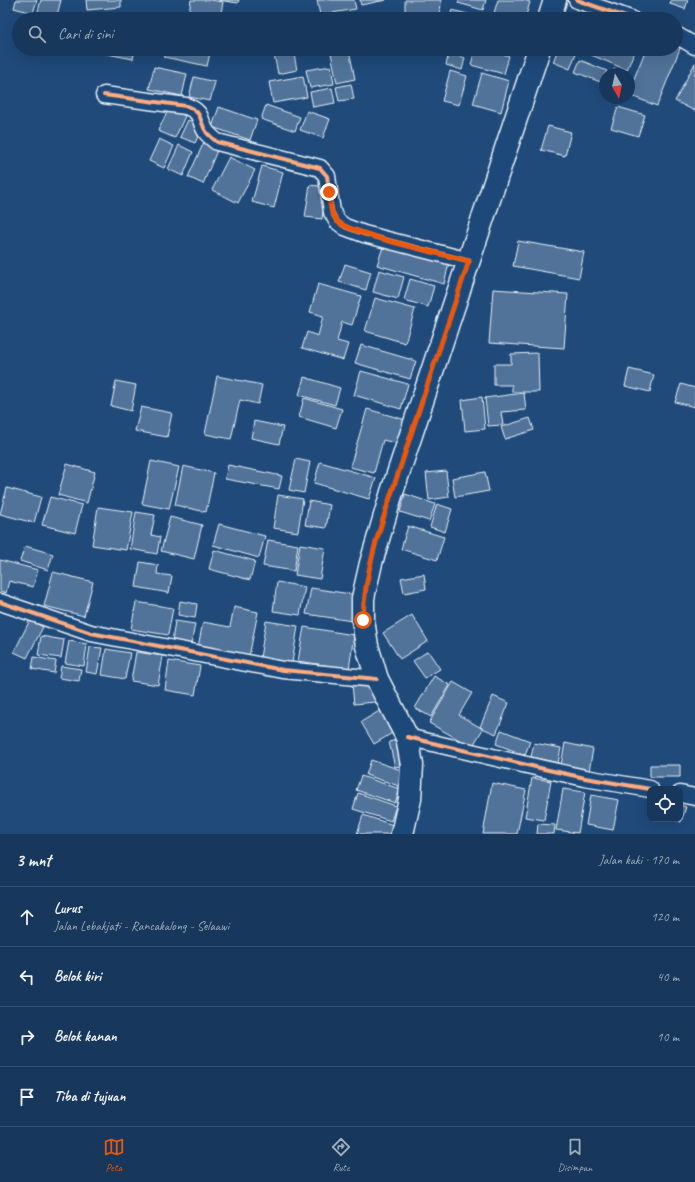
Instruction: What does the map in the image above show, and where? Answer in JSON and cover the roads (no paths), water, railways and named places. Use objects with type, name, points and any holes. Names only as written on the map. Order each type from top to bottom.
[{"type":"main road","points":[[551,12],[555,0]]},
{"type":"main road","points":[[402,834],[410,798],[411,785],[412,765],[408,737],[377,679],[367,646],[363,620],[363,598],[371,563],[392,492],[537,56]]},
{"type":"street","points":[[577,0],[611,12]]},
{"type":"street","points":[[683,39],[695,46]]},
{"type":"street","points":[[104,95],[186,106],[195,109],[201,118],[206,132],[217,142],[320,168],[327,176],[332,212],[337,221],[345,227],[364,234],[469,261]]},
{"type":"street","points":[[0,602],[91,633],[283,670],[377,679]]},
{"type":"street","points":[[408,737],[544,770],[647,788]]},
{"type":"street","points":[[683,795],[695,797]]}]
